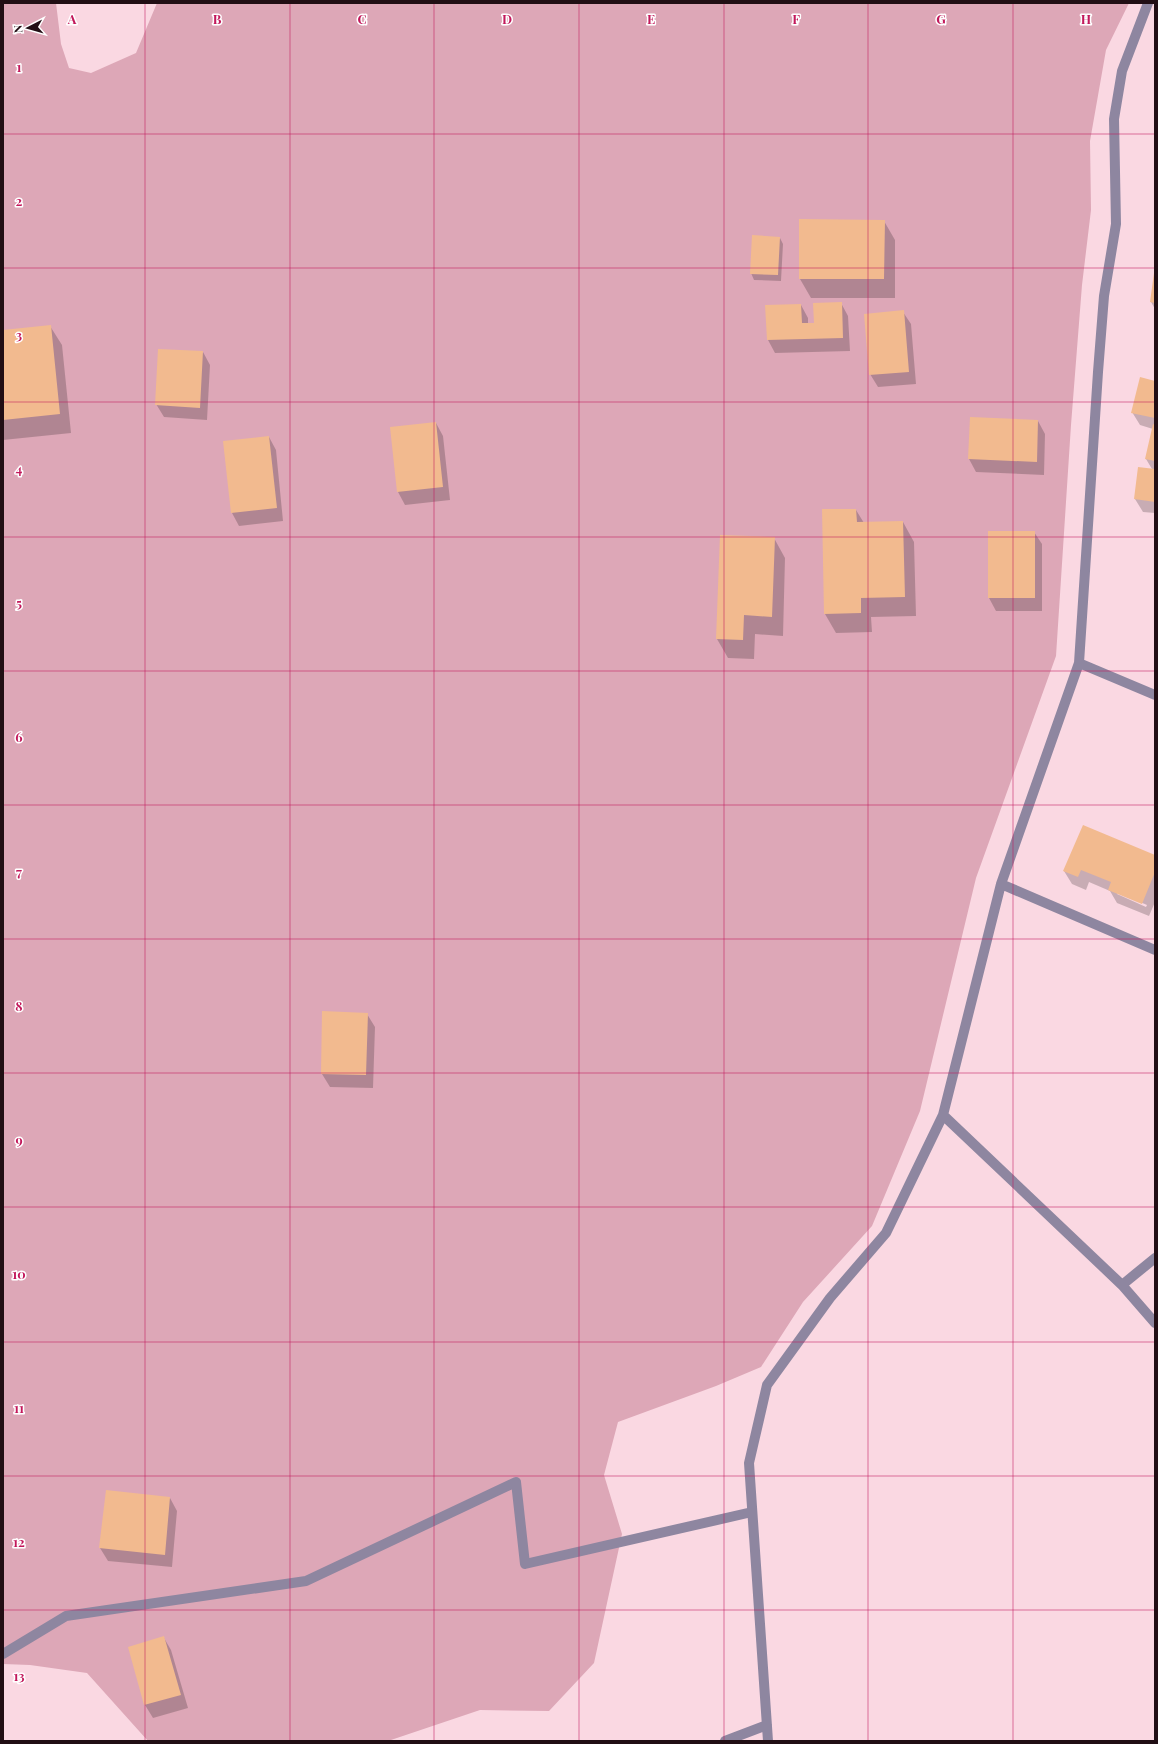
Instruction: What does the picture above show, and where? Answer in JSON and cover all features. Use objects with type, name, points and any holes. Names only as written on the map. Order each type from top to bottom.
[{"type":"street","points":[[768,1741],[748,1463],[767,1385],[830,1298],[886,1233],[943,1115],[1001,884],[1079,663],[1104,296],[1116,224],[1114,119],[1122,71],[1148,3]]},
{"type":"street","points":[[1079,663],[1155,695]]},
{"type":"street","points":[[1001,884],[1155,950]]},
{"type":"street","points":[[943,1115],[1122,1285],[1155,1324]]},
{"type":"street","points":[[1122,1285],[1155,1258]]},
{"type":"street","points":[[3,1654],[66,1616],[306,1581],[516,1482],[525,1564],[752,1512]]},
{"type":"street","points":[[725,1741],[767,1725]]},
{"type":"shaded area","points":[[3,3],[56,3],[61,44],[69,68],[91,73],[136,53],[157,3],[1129,3],[1106,50],[1090,141],[1091,210],[1082,285],[1071,425],[1056,656],[976,878],[920,1111],[872,1226],[803,1302],[761,1367],[716,1386],[618,1422],[604,1475],[622,1534],[594,1663],[549,1711],[480,1710],[388,1741],[148,1741],[87,1673],[30,1665],[3,1664]]},
{"type":"building","points":[[799,219],[885,220],[884,279],[799,279]]},
{"type":"building","points":[[752,235],[780,237],[778,275],[750,274]]},
{"type":"building","points":[[1155,273],[1155,303],[1150,302]]},
{"type":"building","points":[[842,302],[843,338],[767,340],[765,305],[801,304],[802,323],[814,323],[813,303]]},
{"type":"building","points":[[904,310],[909,372],[869,375],[864,314]]},
{"type":"building","points":[[51,325],[60,414],[3,420],[3,330]]},
{"type":"building","points":[[158,349],[203,351],[200,408],[155,405]]},
{"type":"building","points":[[1140,377],[1155,381],[1155,418],[1131,413]]},
{"type":"building","points":[[970,417],[1038,420],[1037,462],[968,459]]},
{"type":"building","points":[[436,422],[443,487],[397,492],[390,427]]},
{"type":"building","points":[[1153,424],[1155,425],[1155,461],[1145,459]]},
{"type":"building","points":[[269,436],[277,508],[231,513],[223,441]]},
{"type":"building","points":[[1138,467],[1155,469],[1155,502],[1134,499]]},
{"type":"building","points":[[822,509],[856,509],[857,522],[903,521],[905,597],[861,598],[861,613],[824,614]]},
{"type":"building","points":[[988,531],[1035,531],[1035,598],[988,598]]},
{"type":"building","points":[[720,535],[775,537],[772,617],[744,615],[743,640],[716,639]]},
{"type":"building","points":[[1083,825],[1155,855],[1155,872],[1142,904],[1108,890],[1111,882],[1081,870],[1078,877],[1063,871]]},
{"type":"building","points":[[322,1011],[368,1013],[366,1075],[321,1074]]},
{"type":"building","points":[[106,1490],[170,1497],[165,1555],[99,1548]]},
{"type":"building","points":[[164,1636],[181,1695],[144,1705],[128,1647]]}]
